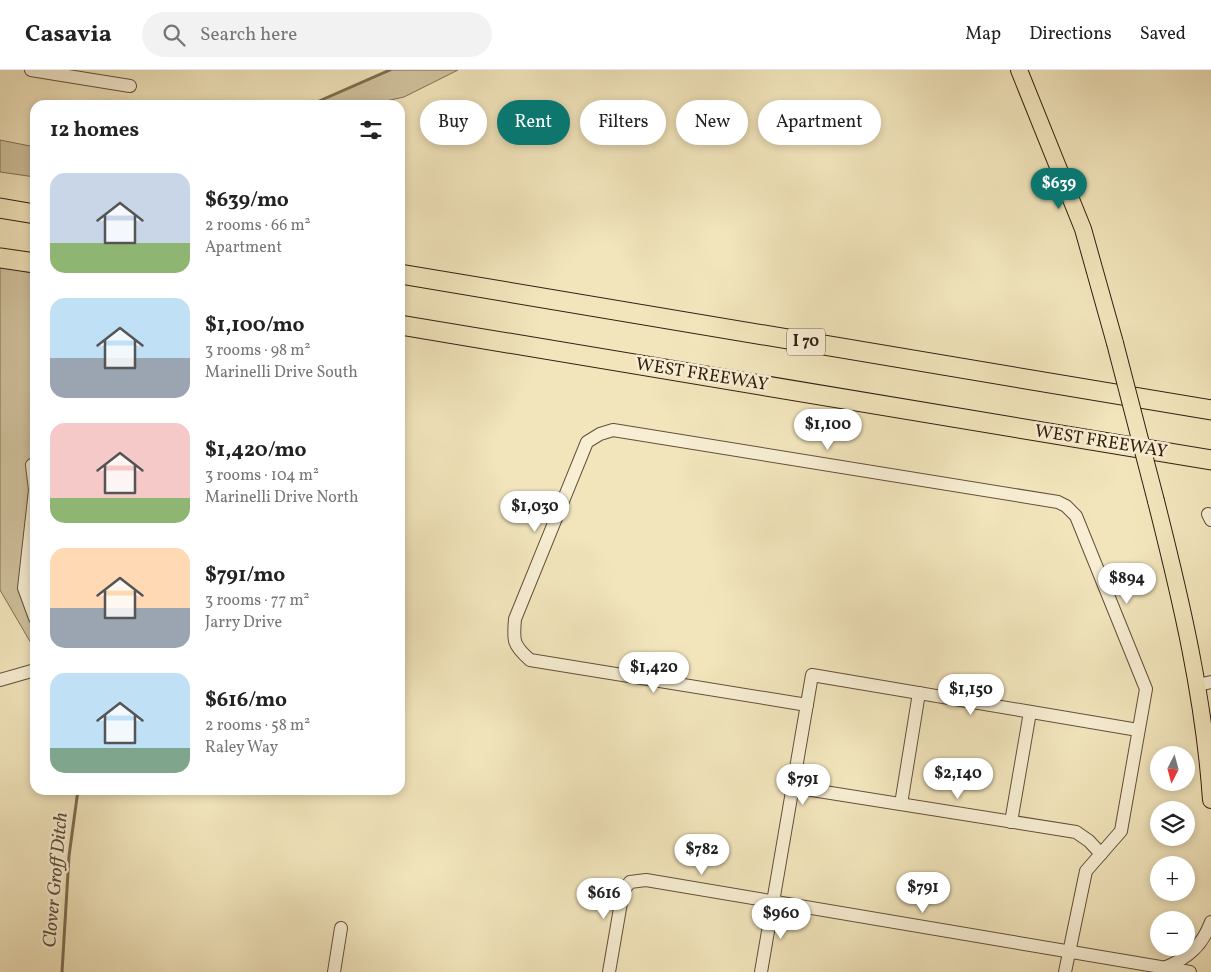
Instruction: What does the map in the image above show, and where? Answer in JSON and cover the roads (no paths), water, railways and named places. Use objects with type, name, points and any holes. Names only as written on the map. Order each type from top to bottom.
[{"type":"highway","points":[[0,208],[30,213]]},
{"type":"highway","points":[[0,258],[30,262]]},
{"type":"highway","name":"I 70","points":[[405,275],[1211,410]]},
{"type":"highway","name":"WEST FREEWAY","points":[[405,325],[1211,460]]},
{"type":"main road","points":[[1019,70],[1083,229],[1115,343],[1204,684],[1211,800]]},
{"type":"street","points":[[39,71],[130,86]]},
{"type":"street","points":[[807,705],[530,660],[517,648],[513,636],[515,619],[587,442],[600,434],[613,430],[1058,502],[1066,506],[1076,516],[1146,689],[1121,831],[1086,871],[1065,972]]},
{"type":"street","points":[[30,535],[24,588],[30,604]]},
{"type":"street","points":[[0,680],[30,672]]},
{"type":"street","points":[[761,972],[812,675],[1138,730]]},
{"type":"street","points":[[901,804],[919,693]]},
{"type":"street","points":[[1011,822],[1030,712]]},
{"type":"street","points":[[793,787],[1076,832],[1090,841],[1101,854]]},
{"type":"street","points":[[609,972],[623,891],[630,882],[646,880],[773,903],[1190,972]]},
{"type":"street","points":[[1164,968],[1192,953],[1203,940],[1211,922]]},
{"type":"street","points":[[334,972],[341,928]]},
{"type":"waterway","name":"Clover Groff Ditch","points":[[321,100],[390,70]]},
{"type":"waterway","name":"Clover Groff Ditch","points":[[62,972],[69,856],[77,795]]}]
